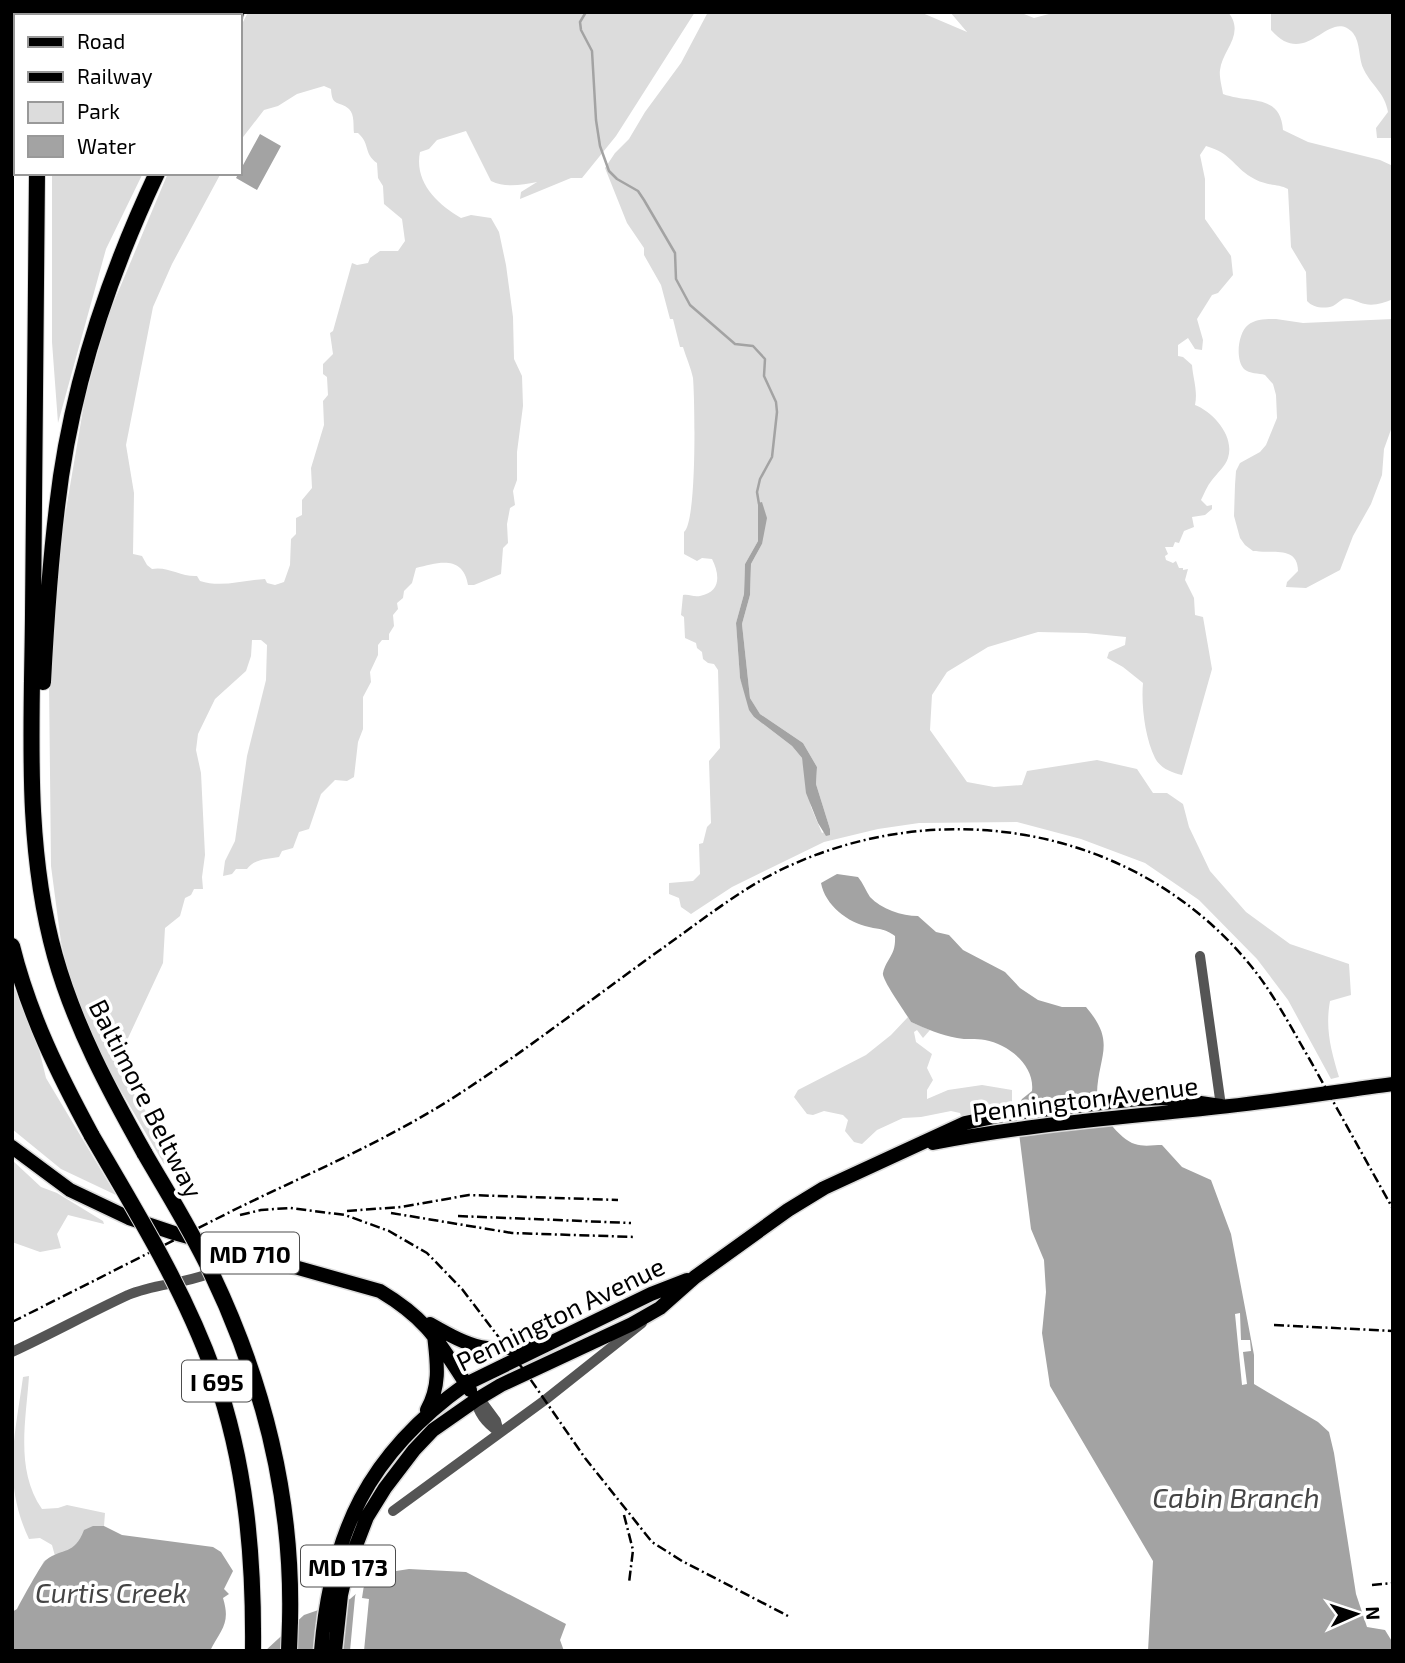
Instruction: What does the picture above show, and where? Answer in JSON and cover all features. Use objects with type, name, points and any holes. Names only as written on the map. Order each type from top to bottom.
[{"type":"highway","name":"Baltimore Beltway","points":[[37,175],[32,783],[37,866],[55,956],[73,1011],[92,1056],[209,1268],[244,1348],[262,1404],[276,1462],[288,1543],[291,1592],[289,1651]]},
{"type":"highway","points":[[37,866],[37,783],[45,642],[57,507],[66,447],[76,397],[107,292],[128,237],[157,175]]},
{"type":"highway","name":"I 695","points":[[12,946],[37,1028],[57,1071],[176,1283],[214,1372],[238,1458],[252,1551],[253,1651]]},
{"type":"main road","name":"Pennington Avenue","points":[[914,1147],[987,1133],[1393,1084]]},
{"type":"main road","name":"Pennington Avenue","points":[[335,1651],[341,1595],[347,1569],[367,1517],[385,1488],[433,1430],[501,1385],[632,1324],[660,1308],[695,1277],[788,1210],[824,1188],[965,1124],[1008,1114],[1166,1098],[1221,1106]]},
{"type":"main road","name":"MD 710","points":[[12,1147],[60,1183],[98,1205],[145,1224],[380,1291],[403,1305],[433,1333],[477,1401]]},
{"type":"main road","name":"Pennington Avenue","points":[[321,1651],[327,1593],[333,1567],[363,1494],[385,1459],[422,1419],[466,1384],[651,1294],[695,1277]]},
{"type":"main road","points":[[419,1318],[467,1344],[483,1349],[523,1346],[565,1336]]},
{"type":"main road","points":[[422,1419],[434,1397],[436,1387],[437,1360],[433,1333]]},
{"type":"street","points":[[1200,956],[1221,1106]]},
{"type":"street","points":[[12,1352],[130,1294],[216,1272],[233,1260],[240,1250]]},
{"type":"street","points":[[393,1511],[545,1400],[660,1308]]},
{"type":"street","points":[[477,1401],[477,1406],[489,1426],[499,1432]]},
{"type":"green space","points":[[56,12],[194,12],[192,14]]},
{"type":"green space","points":[[248,12],[695,12],[616,136],[582,178],[571,178],[520,199],[521,192],[537,182],[508,185],[491,181],[466,131],[437,140],[429,149],[420,152],[419,163],[424,182],[436,199],[461,218],[471,215],[491,218],[499,232],[506,265],[513,317],[514,359],[522,376],[523,406],[517,452],[517,480],[513,491],[515,505],[510,508],[508,543],[503,548],[501,574],[468,585],[461,569],[449,563],[416,568],[412,583],[397,603],[398,609],[393,615],[394,626],[389,640],[382,640],[378,645],[378,655],[370,672],[371,682],[363,697],[363,729],[358,742],[354,777],[347,781],[335,780],[321,794],[309,829],[299,832],[293,848],[282,851],[279,857],[257,861],[247,869],[236,869],[232,874],[223,876],[225,861],[235,841],[247,756],[266,680],[267,645],[261,640],[252,640],[246,671],[215,699],[198,734],[196,750],[201,773],[205,855],[203,889],[194,889],[191,895],[185,898],[180,916],[165,928],[163,963],[122,1051],[130,1088],[170,1147],[172,1157],[164,1164],[108,1069],[71,987],[61,942],[51,866],[49,680],[62,533],[85,398],[108,316],[167,175],[220,175],[172,264],[153,307],[126,445],[134,493],[133,554],[142,556],[152,569],[197,576],[200,581],[208,583],[224,584],[265,579],[267,583],[275,585],[284,582],[290,565],[291,539],[296,534],[296,518],[302,515],[302,500],[312,488],[311,468],[324,425],[323,401],[328,395],[323,364],[333,354],[330,333],[333,331],[352,263],[368,263],[370,258],[380,251],[398,251],[405,241],[402,219],[384,204],[377,163],[370,156],[362,137],[354,133],[351,111],[334,101],[331,89],[324,86],[297,94],[278,106],[264,110],[242,138],[242,24]]},
{"type":"green space","points":[[708,12],[920,12],[967,32],[950,12],[1019,12],[1034,18],[1049,14],[1045,12],[1228,12],[1235,28],[1220,70],[1223,94],[1270,105],[1281,118],[1283,130],[1308,142],[1380,160],[1393,166],[1393,299],[1372,305],[1346,299],[1323,308],[1307,301],[1306,272],[1291,247],[1288,189],[1257,180],[1214,149],[1206,146],[1200,155],[1205,179],[1205,219],[1231,256],[1233,275],[1218,293],[1212,295],[1197,319],[1203,340],[1202,350],[1195,349],[1188,338],[1178,345],[1178,356],[1192,365],[1196,390],[1195,405],[1209,413],[1221,426],[1229,450],[1227,461],[1210,482],[1201,500],[1207,506],[1212,505],[1212,509],[1205,515],[1192,517],[1194,527],[1184,531],[1179,543],[1175,542],[1173,547],[1165,547],[1168,554],[1165,556],[1166,560],[1173,563],[1176,561],[1179,568],[1188,569],[1185,580],[1194,598],[1195,615],[1203,617],[1212,669],[1182,775],[1157,762],[1144,721],[1143,683],[1107,658],[1109,652],[1125,645],[1126,637],[1038,632],[988,647],[947,672],[932,695],[930,730],[967,782],[994,787],[1022,785],[1027,771],[1097,760],[1137,769],[1153,793],[1167,793],[1183,804],[1189,827],[1210,871],[1246,912],[1290,944],[1349,964],[1351,995],[1330,1001],[1328,1021],[1339,1077],[1331,1079],[1288,1000],[1257,959],[1199,900],[1145,863],[1081,839],[1017,822],[919,823],[878,829],[824,842],[732,887],[691,914],[681,907],[679,898],[669,894],[669,883],[693,881],[700,874],[699,844],[703,843],[707,827],[711,823],[709,761],[720,748],[718,670],[714,664],[703,659],[696,643],[685,638],[684,617],[681,615],[683,595],[707,594],[715,587],[717,577],[712,559],[702,558],[697,561],[684,554],[684,532],[688,523],[693,485],[692,374],[683,347],[680,347],[673,319],[670,319],[661,285],[644,255],[644,248],[627,223],[605,168],[629,139],[681,63]],"holes":[[[758,503],[762,544],[751,564],[750,595],[742,624],[750,698],[760,714],[803,743],[817,767],[816,784],[830,829],[822,833],[811,807],[802,758],[792,746],[754,717],[740,678],[736,623],[744,594],[745,564],[758,541]]]},
{"type":"green space","points":[[1271,12],[1393,12],[1393,138],[1377,138],[1376,128],[1388,112],[1384,100],[1364,70],[1353,33],[1344,27],[1335,27],[1306,42],[1296,44],[1284,41],[1271,30]]},
{"type":"green space","points":[[52,175],[142,175],[106,249],[58,423],[52,342]]},
{"type":"green space","points":[[1276,319],[1303,323],[1393,319],[1393,424],[1384,449],[1382,475],[1340,570],[1306,588],[1286,587],[1287,582],[1298,571],[1294,557],[1282,552],[1253,551],[1240,538],[1234,516],[1236,471],[1240,463],[1260,452],[1266,445],[1277,418],[1273,384],[1265,375],[1251,373],[1241,365],[1240,340],[1251,323]]},
{"type":"green space","points":[[12,982],[40,1053],[46,1078],[116,1195],[61,1169],[12,1129]]},
{"type":"green space","points":[[908,1017],[911,1022],[930,1030],[923,1038],[917,1030],[914,1032],[916,1042],[932,1054],[927,1068],[933,1080],[927,1090],[927,1099],[948,1090],[982,1085],[1012,1090],[1012,1107],[962,1118],[960,1113],[951,1111],[903,1118],[877,1130],[862,1144],[854,1142],[845,1131],[848,1120],[843,1115],[824,1111],[807,1114],[794,1097],[798,1090],[866,1055]]},
{"type":"green space","points":[[12,1160],[41,1187],[57,1193],[104,1224],[68,1215],[57,1234],[61,1248],[40,1252],[12,1242]]},
{"type":"green space","points":[[29,1376],[25,1462],[28,1478],[42,1509],[67,1505],[105,1513],[104,1526],[93,1526],[101,1558],[34,1580],[44,1561],[55,1556],[52,1545],[40,1538],[29,1539],[21,1518],[13,1478],[14,1439],[23,1377]]},
{"type":"water","points":[[260,134],[281,146],[257,190],[236,178],[242,175],[242,167]]},
{"type":"water","points":[[762,502],[767,518],[762,544],[751,564],[750,595],[742,624],[750,698],[760,714],[803,743],[817,767],[816,784],[830,829],[830,835],[826,836],[806,793],[802,758],[792,746],[754,717],[749,710],[740,678],[736,623],[744,594],[745,564],[758,541],[758,503]]},
{"type":"water","name":"Cabin Branch","points":[[837,874],[858,877],[870,897],[880,905],[905,915],[918,916],[936,932],[949,935],[963,950],[1005,972],[1020,988],[1038,1000],[1062,1007],[1086,1007],[1101,1030],[1104,1049],[1097,1094],[1110,1123],[1123,1137],[1135,1144],[1162,1145],[1182,1167],[1211,1180],[1231,1234],[1254,1355],[1254,1384],[1318,1422],[1329,1432],[1356,1594],[1367,1627],[1385,1630],[1393,1643],[1393,1651],[1148,1651],[1153,1561],[1050,1386],[1042,1333],[1046,1292],[1044,1260],[1031,1229],[1016,1109],[1022,1099],[1032,1091],[1029,1073],[1018,1057],[994,1042],[960,1039],[911,1022],[883,976],[893,952],[895,936],[885,930],[853,922],[832,906],[821,883]]},
{"type":"water","name":"Curtis Creek","points":[[93,1526],[104,1526],[122,1535],[213,1547],[221,1552],[233,1571],[224,1589],[229,1594],[223,1598],[225,1620],[210,1651],[12,1651],[12,1612],[17,1609],[40,1568],[52,1556],[76,1544],[84,1530]]},
{"type":"water","points":[[409,1569],[466,1572],[566,1624],[560,1640],[564,1651],[265,1651],[304,1615],[350,1599],[364,1587],[369,1578],[377,1574]]},
{"type":"pier","points":[[1240,1313],[1241,1340],[1250,1340],[1251,1351],[1243,1352],[1247,1384],[1242,1385],[1235,1314]]},
{"type":"pier","points":[[361,1584],[364,1585],[362,1598],[369,1599],[364,1651],[350,1651],[355,1597]]},
{"type":"waterway","name":"Cabin Branch","points":[[586,12],[580,22],[581,30],[592,51],[596,120],[600,146],[609,171],[638,191],[644,200],[675,253],[676,279],[690,305],[735,344],[753,346],[765,359],[764,376],[776,402],[777,412],[772,457],[760,479],[757,492],[759,504]]},
{"type":"railway","points":[[12,1322],[379,1140],[433,1110],[510,1059],[711,913],[765,878],[826,851],[890,835],[956,829],[1020,834],[1083,850],[1143,876],[1198,913],[1246,960],[1272,996],[1393,1209]]},
{"type":"railway","points":[[347,1211],[401,1207],[469,1195],[618,1200]]},
{"type":"railway","points":[[240,1215],[290,1208],[345,1215],[389,1231],[427,1253],[462,1289],[526,1373],[585,1458],[652,1542],[682,1561],[788,1616]]},
{"type":"railway","points":[[391,1213],[512,1233],[636,1237]]},
{"type":"railway","points":[[458,1216],[631,1223]]},
{"type":"railway","points":[[1274,1325],[1393,1331]]},
{"type":"railway","points":[[624,1515],[633,1550],[629,1583]]},
{"type":"railway","points":[[1372,1585],[1393,1583]]}]
